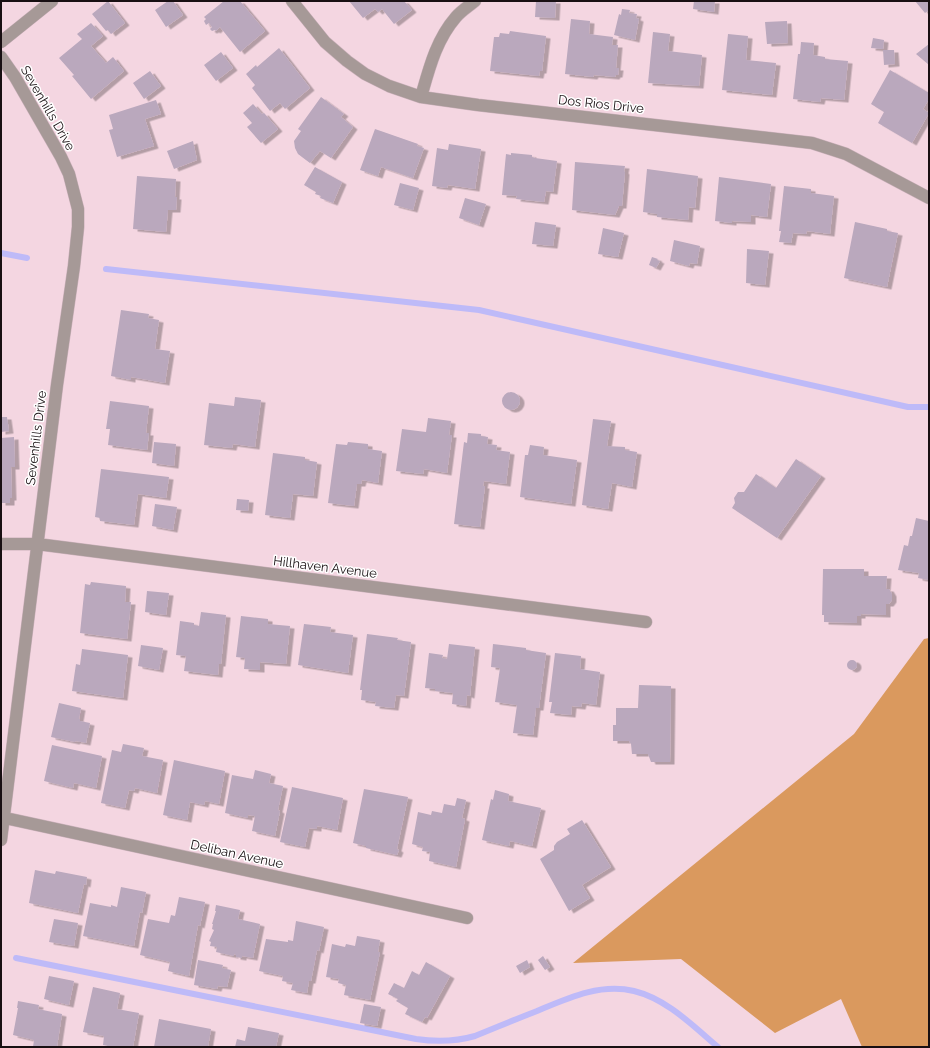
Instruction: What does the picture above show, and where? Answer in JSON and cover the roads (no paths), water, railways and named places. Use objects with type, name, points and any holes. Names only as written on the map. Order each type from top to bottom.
[{"type":"street","points":[[1,42],[52,1]]},
{"type":"street","name":"Dos Rios Drive","points":[[292,1],[325,42],[347,61],[365,74],[389,86],[421,97],[812,144],[846,154],[929,198]]},
{"type":"street","points":[[421,97],[433,56],[442,36],[457,16],[475,1]]},
{"type":"street","name":"Sevenhills Drive","points":[[1,57],[15,76],[61,157],[69,174],[78,209],[78,227],[74,266],[56,392],[1,840]]},
{"type":"street","name":"Hillhaven Avenue","points":[[1,544],[37,544],[646,622]]},
{"type":"street","name":"Deliban Avenue","points":[[3,818],[467,918]]},
{"type":"waterway","points":[[1,253],[27,258]]},
{"type":"waterway","points":[[106,269],[479,310],[908,407],[929,407]]},
{"type":"waterway","points":[[16,958],[431,1041],[445,1041],[475,1036],[560,1001],[584,993],[597,990],[621,989],[634,991],[658,1000],[679,1014],[718,1047]]}]
